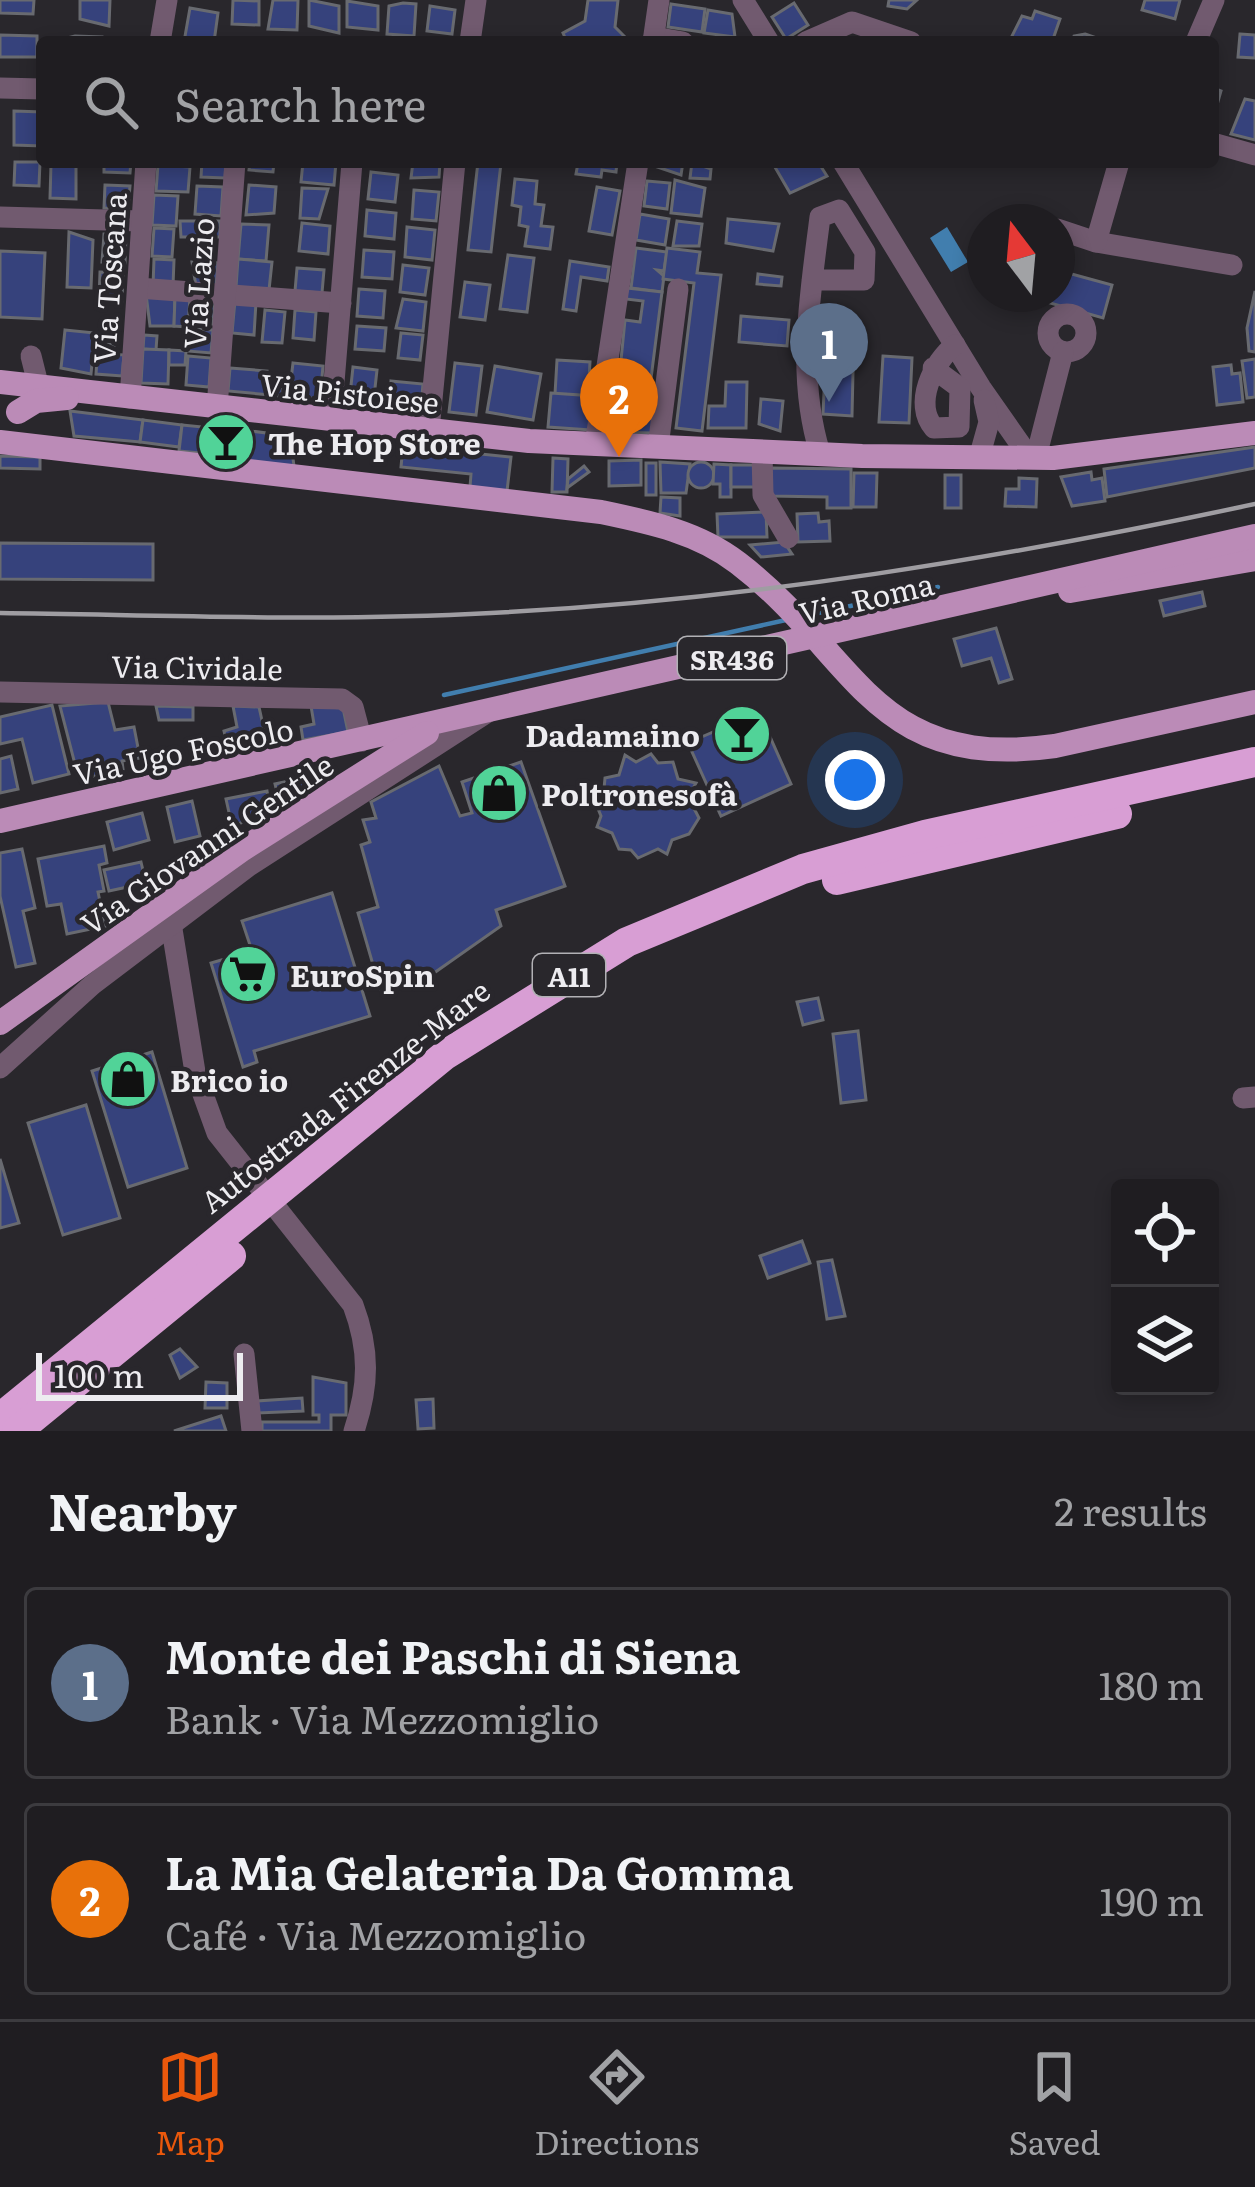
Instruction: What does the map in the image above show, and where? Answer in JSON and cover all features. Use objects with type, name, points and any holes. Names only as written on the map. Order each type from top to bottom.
[{"type":"highway","name":"Autostrada Firenze-Mare","points":[[0,1418],[445,1055],[627,942],[803,869],[925,836],[1255,762]]},
{"type":"highway","name":"Autostrada Firenze-Mare","points":[[17,1431],[455,1072],[640,959],[811,886],[1255,782]]},
{"type":"main road","points":[[0,384],[13,397],[17,416],[62,448],[601,512],[679,531],[736,560],[878,706],[925,734],[989,750],[1022,751],[1255,712]]},
{"type":"main road","name":"Via Pistoiese","points":[[17,416],[100,395],[595,445],[979,458],[1034,457],[1255,433]]},
{"type":"main road","name":"Via Roma","points":[[449,718],[1255,536]]},
{"type":"main road","name":"Via Roma","points":[[972,603],[1247,563]]},
{"type":"main road","points":[[1134,731],[1255,702]]},
{"type":"main road","name":"Via Ugo Foscolo","points":[[0,821],[449,718]]},
{"type":"main road","name":"Via Giovanni Gentile","points":[[0,1024],[224,862],[449,718]]},
{"type":"main road","points":[[325,749],[344,785]]},
{"type":"street","points":[[161,36],[167,0]]},
{"type":"street","points":[[471,36],[476,0]]},
{"type":"street","points":[[653,36],[659,0]]},
{"type":"street","points":[[743,0],[765,36]]},
{"type":"street","points":[[1199,36],[1214,0]]},
{"type":"street","points":[[820,36],[852,22],[893,36]]},
{"type":"street","points":[[0,88],[36,89]]},
{"type":"street","points":[[1219,145],[1255,155]]},
{"type":"street","name":"Via Toscana","points":[[130,398],[145,168]]},
{"type":"street","name":"Via Lazio","points":[[217,408],[235,168]]},
{"type":"street","points":[[331,419],[351,168]]},
{"type":"street","points":[[429,430],[454,168]]},
{"type":"street","points":[[595,445],[637,168]]},
{"type":"street","points":[[847,168],[981,388],[1034,457]]},
{"type":"street","points":[[1096,242],[1118,168]]},
{"type":"street","points":[[789,452],[806,398],[812,280],[825,212],[838,210],[859,240],[866,260],[861,284],[812,280]]},
{"type":"street","points":[[0,217],[141,221]]},
{"type":"street","points":[[859,240],[882,227]]},
{"type":"street","points":[[1075,235],[1232,265]]},
{"type":"street","points":[[138,288],[340,303]]},
{"type":"street","points":[[658,447],[678,289]]},
{"type":"street","points":[[933,368],[955,345]]},
{"type":"street","points":[[1034,457],[1063,352]]},
{"type":"street","points":[[17,416],[31,356]]},
{"type":"street","points":[[979,458],[988,422],[981,388]]},
{"type":"street","points":[[806,398],[820,453]]},
{"type":"street","points":[[762,452],[763,495],[788,538]]},
{"type":"street","name":"Via Cividale","points":[[0,692],[342,699],[353,707],[362,741]]},
{"type":"street","name":"Via Roma","points":[[0,1068],[171,923],[249,866],[492,710]]},
{"type":"street","points":[[171,923],[195,1072],[218,1132],[353,1305],[363,1330],[367,1391],[355,1431]]},
{"type":"street","points":[[244,1354],[253,1398],[252,1431]]},
{"type":"water","points":[[947,227],[967,263],[951,272],[930,238]]},
{"type":"building","points":[[0,0],[34,0],[33,14],[0,13]]},
{"type":"building","points":[[80,0],[110,0],[109,26],[80,19]]},
{"type":"building","points":[[233,0],[259,1],[259,25],[232,24]]},
{"type":"building","points":[[273,0],[298,0],[297,30],[268,29]]},
{"type":"building","points":[[309,0],[339,6],[339,33],[309,26]]},
{"type":"building","points":[[588,0],[618,0],[615,27],[624,36],[564,36],[585,21]]},
{"type":"building","points":[[889,0],[917,0],[907,9],[888,6]]},
{"type":"building","points":[[1145,0],[1180,0],[1175,19],[1142,10]]},
{"type":"building","points":[[347,1],[378,6],[378,30],[347,27]]},
{"type":"building","points":[[794,3],[808,25],[784,36],[772,17]]},
{"type":"building","points":[[416,4],[414,36],[387,34],[389,6]]},
{"type":"building","points":[[671,4],[705,9],[702,32],[668,27]]},
{"type":"building","points":[[430,6],[455,10],[452,34],[427,31]]},
{"type":"building","points":[[190,8],[218,13],[215,36],[185,36]]},
{"type":"building","points":[[708,10],[732,14],[735,36],[704,33]]},
{"type":"building","points":[[1035,11],[1060,19],[1054,36],[1012,36],[1022,16],[1032,19]]},
{"type":"building","points":[[1240,34],[1255,35],[1255,58],[1238,57]]},
{"type":"building","points":[[0,35],[37,36],[36,57],[0,57]]},
{"type":"building","points":[[1245,99],[1255,101],[1255,140],[1231,134]]},
{"type":"building","points":[[14,111],[36,112],[36,146],[14,145]]},
{"type":"building","points":[[15,162],[36,162],[39,186],[14,185]]},
{"type":"building","points":[[51,168],[76,168],[76,199],[50,198]]},
{"type":"building","points":[[104,168],[130,168],[130,173],[104,172]]},
{"type":"building","points":[[158,168],[190,168],[188,192],[156,191]]},
{"type":"building","points":[[202,168],[226,168],[225,178],[201,177]]},
{"type":"building","points":[[302,168],[335,168],[334,185],[301,182]]},
{"type":"building","points":[[412,168],[440,168],[439,177],[411,178]]},
{"type":"building","points":[[477,168],[500,168],[491,252],[468,250]]},
{"type":"building","points":[[577,168],[616,168],[616,172],[602,170],[601,177],[576,174]]},
{"type":"building","points":[[691,168],[711,169],[710,179],[690,178]]},
{"type":"building","points":[[775,168],[822,168],[827,176],[790,193]]},
{"type":"building","points":[[371,172],[398,175],[395,202],[368,199]]},
{"type":"building","points":[[515,179],[537,181],[535,204],[544,205],[541,226],[553,227],[550,249],[525,246],[528,227],[519,225],[521,207],[512,205]]},
{"type":"building","points":[[675,180],[705,188],[701,216],[671,213]]},
{"type":"building","points":[[647,181],[670,183],[667,209],[644,206]]},
{"type":"building","points":[[105,185],[130,186],[128,209],[104,208]]},
{"type":"building","points":[[249,185],[276,187],[274,213],[246,215]]},
{"type":"building","points":[[197,186],[223,187],[221,216],[195,214]]},
{"type":"building","points":[[597,187],[620,191],[612,235],[589,231]]},
{"type":"building","points":[[302,188],[328,189],[319,219],[300,218]]},
{"type":"building","points":[[414,190],[439,192],[436,221],[412,219]]},
{"type":"building","points":[[154,195],[178,196],[176,226],[152,225]]},
{"type":"building","points":[[367,210],[396,213],[394,239],[365,236]]},
{"type":"building","points":[[640,214],[669,219],[665,245],[636,240]]},
{"type":"building","points":[[728,219],[779,224],[773,251],[726,243]]},
{"type":"building","points":[[180,221],[220,221],[220,237],[181,237]]},
{"type":"building","points":[[677,221],[702,224],[699,246],[673,246]]},
{"type":"building","points":[[302,223],[330,226],[328,254],[299,251]]},
{"type":"building","points":[[241,224],[269,225],[266,261],[238,259]]},
{"type":"building","points":[[407,227],[435,230],[432,260],[405,257]]},
{"type":"building","points":[[154,228],[174,229],[172,257],[152,256]]},
{"type":"building","points":[[69,232],[93,240],[91,288],[67,287]]},
{"type":"building","points":[[104,234],[126,235],[125,263],[102,262]]},
{"type":"building","points":[[636,248],[667,252],[664,271],[657,270],[664,276],[662,292],[631,288]]},
{"type":"building","points":[[667,248],[700,252],[697,273],[721,275],[702,431],[676,428],[694,283],[663,279]]},
{"type":"building","points":[[364,250],[394,252],[392,279],[362,277]]},
{"type":"building","points":[[0,251],[45,253],[42,319],[0,317]]},
{"type":"building","points":[[508,255],[534,258],[527,312],[500,309]]},
{"type":"building","points":[[154,259],[174,260],[173,286],[153,286]]},
{"type":"building","points":[[238,259],[272,262],[269,290],[236,287]]},
{"type":"building","points":[[570,261],[609,267],[607,281],[581,277],[576,311],[563,309]]},
{"type":"building","points":[[192,262],[218,263],[216,288],[196,286]]},
{"type":"building","points":[[403,265],[429,268],[425,295],[400,292]]},
{"type":"building","points":[[297,268],[324,270],[322,293],[295,291]]},
{"type":"building","points":[[100,272],[123,273],[122,301],[99,300]]},
{"type":"building","points":[[758,274],[782,277],[781,286],[757,284]]},
{"type":"building","points":[[1075,275],[1112,285],[1103,318],[1075,310]]},
{"type":"building","points":[[465,282],[490,285],[485,320],[460,317]]},
{"type":"building","points":[[627,288],[662,292],[648,402],[629,399],[627,413],[616,410],[625,320],[640,322],[643,301],[626,299]]},
{"type":"building","points":[[359,289],[385,291],[383,318],[357,316]]},
{"type":"building","points":[[1255,291],[1255,352],[1249,351],[1247,328]]},
{"type":"building","points":[[146,294],[175,296],[174,326],[150,326]]},
{"type":"building","points":[[175,296],[190,297],[188,327],[174,326]]},
{"type":"building","points":[[194,298],[215,300],[213,324],[192,322]]},
{"type":"building","points":[[403,299],[426,302],[423,331],[396,328]]},
{"type":"building","points":[[235,300],[256,302],[254,335],[232,333]]},
{"type":"building","points":[[265,310],[285,312],[282,343],[262,342]]},
{"type":"building","points":[[295,310],[316,312],[314,340],[293,338]]},
{"type":"building","points":[[741,316],[789,320],[787,346],[739,342]]},
{"type":"building","points":[[357,326],[386,328],[384,351],[355,349]]},
{"type":"building","points":[[827,327],[854,329],[852,416],[823,414]]},
{"type":"building","points":[[189,329],[213,330],[211,353],[187,351]]},
{"type":"building","points":[[65,330],[95,333],[91,374],[61,368]]},
{"type":"building","points":[[401,333],[423,335],[420,360],[398,358]]},
{"type":"building","points":[[144,335],[157,336],[156,350],[143,349]]},
{"type":"building","points":[[98,343],[114,345],[113,354],[124,355],[122,376],[96,374]]},
{"type":"building","points":[[143,349],[169,350],[168,384],[141,383]]},
{"type":"building","points":[[169,350],[186,351],[185,365],[169,365]]},
{"type":"building","points":[[188,356],[211,358],[209,387],[186,385]]},
{"type":"building","points":[[883,356],[912,358],[909,423],[879,422]]},
{"type":"building","points":[[1255,359],[1255,397],[1247,398],[1242,361]]},
{"type":"building","points":[[557,360],[590,362],[588,396],[555,394]]},
{"type":"building","points":[[293,363],[323,366],[320,399],[289,396]]},
{"type":"building","points":[[455,363],[482,366],[476,415],[449,412]]},
{"type":"building","points":[[1231,365],[1232,374],[1240,373],[1243,402],[1217,405],[1213,367]]},
{"type":"building","points":[[495,366],[541,374],[533,420],[487,412]]},
{"type":"building","points":[[353,367],[377,370],[373,406],[349,404]]},
{"type":"building","points":[[230,368],[267,371],[266,381],[283,382],[282,396],[228,391]]},
{"type":"building","points":[[391,381],[423,384],[421,407],[390,405]]},
{"type":"building","points":[[726,382],[747,382],[746,428],[708,428],[709,406],[725,406]]},
{"type":"building","points":[[551,393],[594,396],[591,430],[548,427]]},
{"type":"building","points":[[761,399],[783,401],[780,431],[759,424]]},
{"type":"building","points":[[639,402],[653,407],[652,433],[616,432],[616,410],[627,413],[628,408],[639,408]]},
{"type":"building","points":[[70,411],[143,420],[140,442],[74,436]]},
{"type":"building","points":[[143,420],[182,425],[179,447],[140,442]]},
{"type":"building","points":[[182,425],[203,427],[200,453],[179,451]]},
{"type":"building","name":"The Hop Store","points":[[203,427],[251,431],[249,463],[200,457]]},
{"type":"building","points":[[251,431],[290,436],[294,466],[249,463]]},
{"type":"building","points":[[403,446],[511,457],[507,491],[470,487],[471,474],[401,467]]},
{"type":"building","points":[[1255,447],[1255,468],[1107,497],[1104,469]]},
{"type":"building","points":[[0,456],[40,457],[40,469],[0,468]]},
{"type":"building","points":[[553,458],[568,459],[567,492],[552,492]]},
{"type":"building","points":[[641,460],[641,485],[609,486],[609,461]]},
{"type":"building","points":[[660,462],[690,464],[686,493],[661,493]]},
{"type":"building","points":[[701,462],[714,475],[701,488],[688,475]]},
{"type":"building","points":[[646,463],[656,463],[656,495],[646,495]]},
{"type":"building","points":[[714,464],[731,465],[731,497],[720,497],[720,484],[713,484]]},
{"type":"building","points":[[731,465],[755,465],[756,487],[731,487]]},
{"type":"building","points":[[584,466],[589,472],[567,488],[568,479]]},
{"type":"building","points":[[770,468],[851,469],[851,508],[827,508],[827,497],[772,496]]},
{"type":"building","points":[[1091,472],[1092,480],[1102,478],[1105,501],[1072,506],[1061,477]]},
{"type":"building","points":[[854,473],[877,473],[876,507],[853,507]]},
{"type":"building","points":[[945,475],[961,475],[961,508],[945,508]]},
{"type":"building","points":[[1019,478],[1037,479],[1036,507],[1005,506],[1006,489],[1019,489]]},
{"type":"building","points":[[661,497],[680,498],[680,516],[660,513]]},
{"type":"building","points":[[766,512],[767,537],[718,537],[717,514]]},
{"type":"building","points":[[818,513],[819,522],[829,521],[830,541],[798,542],[797,514]]},
{"type":"building","points":[[784,542],[792,554],[761,557],[750,545]]},
{"type":"building","points":[[0,543],[153,544],[153,580],[0,579]]},
{"type":"building","points":[[1202,592],[1205,606],[1164,616],[1160,601]]},
{"type":"building","points":[[996,628],[1012,679],[999,683],[991,658],[962,666],[954,639]]},
{"type":"building","points":[[108,702],[115,730],[134,727],[140,758],[122,761],[123,769],[87,778],[85,771],[77,772],[60,706]]},
{"type":"building","points":[[52,705],[69,774],[33,783],[22,739],[0,744],[0,717]]},
{"type":"building","points":[[156,706],[193,707],[193,720],[159,720]]},
{"type":"building","points":[[233,706],[259,707],[268,748],[230,756],[224,731],[237,727]]},
{"type":"building","points":[[311,706],[343,708],[348,732],[303,740],[301,727],[314,724]]},
{"type":"building","points":[[759,712],[791,784],[721,816],[688,743]]},
{"type":"building","points":[[651,754],[658,763],[673,762],[678,779],[696,783],[688,797],[699,818],[689,834],[672,840],[667,854],[658,849],[638,858],[631,850],[619,849],[612,833],[597,827],[601,816],[594,799],[604,789],[605,778],[619,775],[625,755],[636,762]]},
{"type":"building","points":[[11,756],[18,789],[0,793],[0,759]]},
{"type":"building","points":[[521,762],[565,886],[496,910],[501,926],[424,980],[380,989],[358,913],[378,907],[361,845],[370,842],[363,820],[376,818],[371,802],[439,766],[460,816],[472,813],[462,782]]},
{"type":"building","points":[[303,778],[306,796],[282,812],[275,784]]},
{"type":"building","points":[[267,791],[269,804],[259,806],[261,816],[232,826],[226,799]]},
{"type":"building","points":[[192,801],[200,836],[175,842],[167,807]]},
{"type":"building","points":[[142,813],[149,840],[114,850],[107,822]]},
{"type":"building","points":[[104,846],[107,863],[99,865],[104,891],[98,892],[105,926],[67,934],[61,904],[47,906],[38,859]]},
{"type":"building","points":[[22,849],[35,908],[23,911],[35,963],[16,967],[0,896],[0,853]]},
{"type":"building","points":[[141,862],[146,883],[109,891],[104,870]]},
{"type":"building","points":[[332,893],[370,1016],[254,1051],[257,1062],[243,1067],[211,963],[252,951],[242,921]]},
{"type":"building","points":[[818,998],[823,1020],[803,1025],[797,1002]]},
{"type":"building","points":[[858,1031],[866,1100],[841,1103],[833,1034]]},
{"type":"building","points":[[152,1052],[187,1168],[128,1187],[92,1071]]},
{"type":"building","points":[[86,1105],[120,1218],[63,1235],[28,1123]]},
{"type":"building","points":[[0,1159],[19,1223],[0,1228]]},
{"type":"building","points":[[802,1241],[810,1263],[768,1278],[760,1256]]},
{"type":"building","points":[[832,1260],[845,1316],[827,1319],[818,1262]]},
{"type":"building","points":[[180,1349],[197,1367],[180,1378],[170,1355]]},
{"type":"building","points":[[313,1377],[346,1383],[346,1415],[331,1415],[331,1431],[262,1431],[262,1422],[319,1422],[319,1415],[313,1415]]},
{"type":"building","points":[[206,1382],[227,1383],[227,1408],[205,1408]]},
{"type":"building","points":[[302,1398],[303,1411],[258,1413],[257,1401]]},
{"type":"building","points":[[433,1399],[434,1428],[418,1429],[416,1400]]},
{"type":"building","points":[[221,1416],[226,1431],[174,1431]]},
{"type":"waterway","points":[[809,615],[938,587]]},
{"type":"waterway","points":[[444,695],[786,620]]},
{"type":"railway","points":[[0,613],[368,617],[588,607],[875,574],[1255,504]]},
{"type":"place","name":"Monte dei Paschi di Siena","points":[[829,402]]},
{"type":"place","name":"The Hop Store","points":[[226,442]]},
{"type":"place","name":"La Mia Gelateria Da Gomma","points":[[619,457]]},
{"type":"place","name":"Dadamaino","points":[[742,734]]},
{"type":"place","name":"Poltronesofà","points":[[499,793]]},
{"type":"place","name":"EuroSpin","points":[[248,974]]},
{"type":"place","name":"Brico io","points":[[128,1079]]}]
